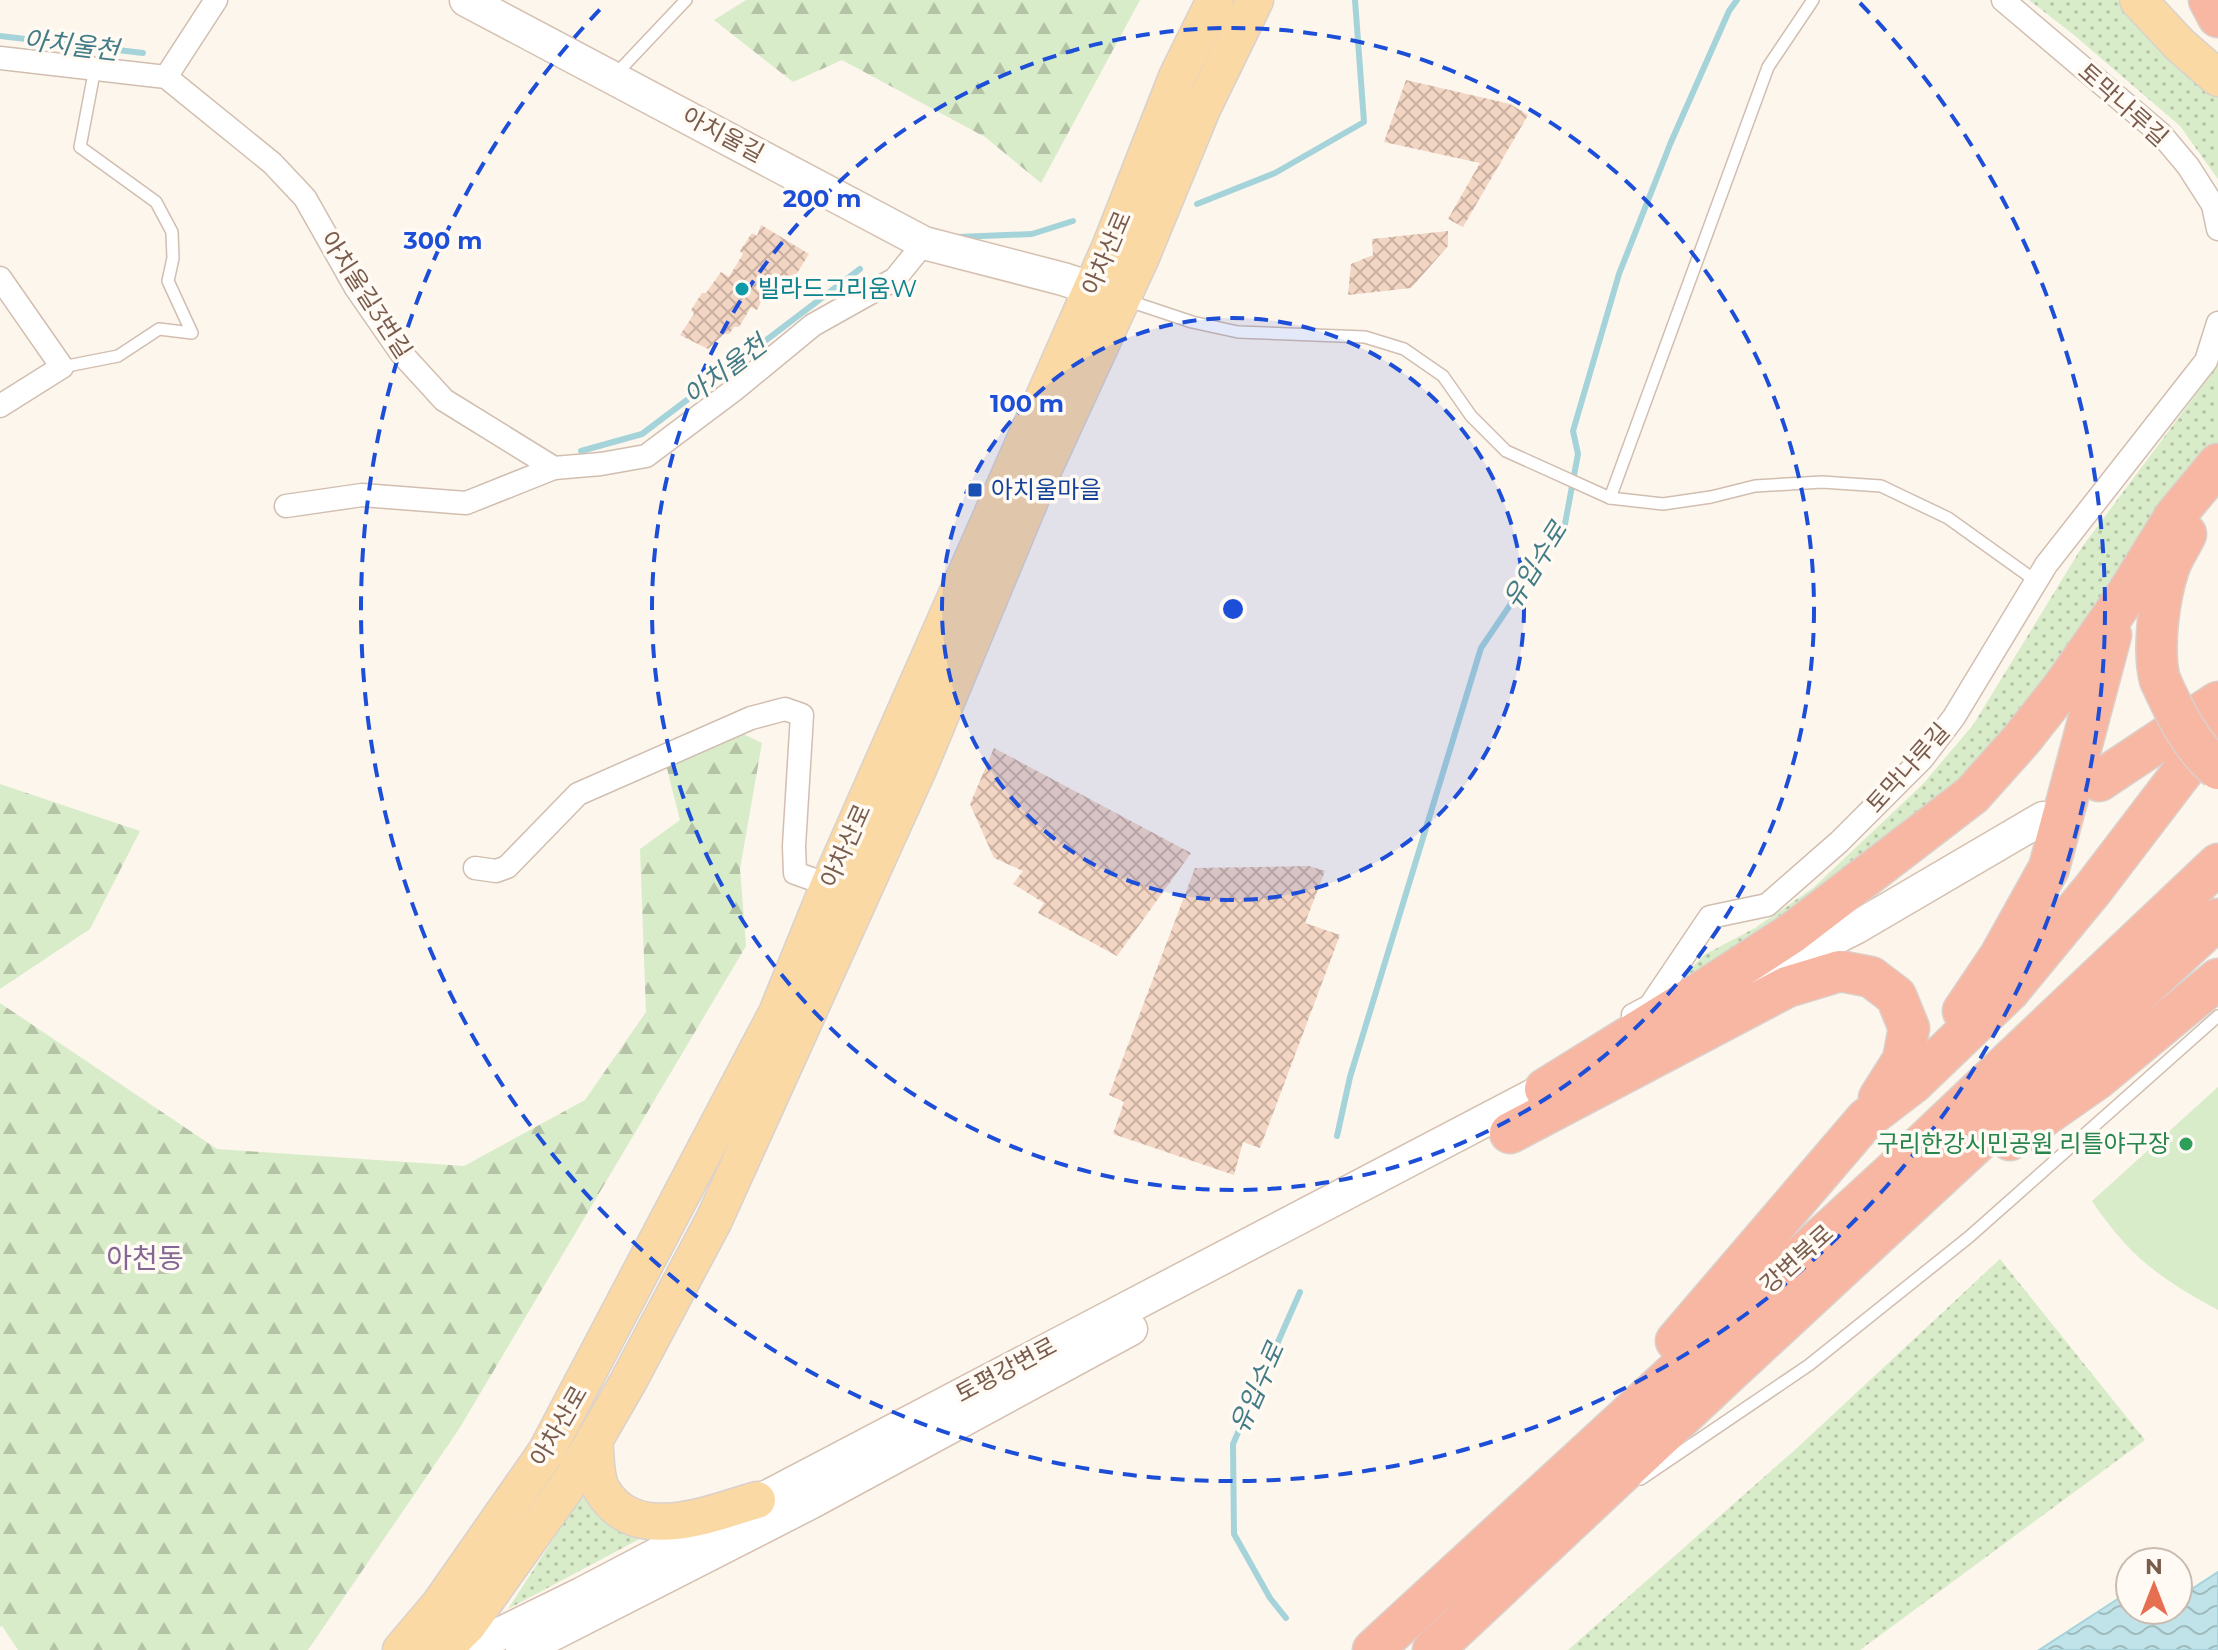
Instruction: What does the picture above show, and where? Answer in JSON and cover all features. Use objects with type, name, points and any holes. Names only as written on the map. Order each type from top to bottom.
[{"type":"highway","points":[[2209,0],[2218,17]]},
{"type":"highway","points":[[1545,1089],[1792,933],[1972,795],[2022,739],[2120,605],[2175,516],[2218,464]]},
{"type":"highway","points":[[2218,488],[2193,520],[2169,568],[2157,631],[2160,680],[2192,740],[2218,769]]},
{"type":"highway","points":[[1913,1083],[2000,956],[2049,868],[2120,605]]},
{"type":"highway","points":[[2099,781],[2218,702]]},
{"type":"highway","points":[[1866,1119],[1913,1083],[2009,991],[2093,889],[2183,771],[2218,734]]},
{"type":"highway","name":"강변북로","points":[[1373,1650],[1897,1168],[2218,864]]},
{"type":"highway","name":"강변북로","points":[[1433,1650],[2218,919]]},
{"type":"highway","points":[[1510,1133],[1787,987],[1840,971],[1871,977],[1896,996],[1909,1028],[1903,1060],[1866,1119],[1562,1474]]},
{"type":"highway","points":[[1880,1232],[2097,1079],[2218,979]]},
{"type":"main road","name":"아차산로","points":[[420,1647],[468,1625],[524,1550],[572,1479],[714,1220],[919,767],[1038,481],[1107,294],[1177,77],[1215,0]]},
{"type":"main road","name":"아차산로","points":[[420,1647],[440,1604],[559,1429],[777,1013],[829,885],[1107,294],[1255,0]]},
{"type":"main road","points":[[2147,8],[2175,26],[2218,34]]},
{"type":"main road","points":[[2147,8],[2180,45],[2218,78]]},
{"type":"main road","points":[[594,1440],[600,1488],[618,1510],[645,1523],[691,1519],[757,1500]]},
{"type":"street","points":[[0,58],[166,77],[216,0]]},
{"type":"street","name":"아치울길","points":[[466,0],[497,8],[612,78],[924,243],[1107,294]]},
{"type":"street","name":"토막나루길","points":[[2003,0],[2161,134],[2188,166],[2213,205],[2218,229]]},
{"type":"street","name":"아치울길3번길","points":[[166,77],[272,163],[305,198],[356,288],[401,353],[444,400],[554,468]]},
{"type":"street","points":[[286,506],[362,495],[466,503],[554,468],[646,456],[813,325],[895,279],[924,243]]},
{"type":"street","points":[[0,278],[62,367],[0,406]]},
{"type":"street","name":"토막나루길","points":[[1545,1089],[1583,1043],[1650,1006],[1710,917],[1767,905],[1839,842],[1922,759],[1954,717],[2036,581],[2206,361],[2218,323]]},
{"type":"street","points":[[475,868],[496,871],[507,867],[578,794],[751,718],[785,709],[802,715],[795,873],[829,885]]},
{"type":"street","name":"토평강변로","points":[[467,1650],[583,1593],[1857,927],[2043,818]]},
{"type":"street","points":[[1510,1133],[1545,1089]]},
{"type":"street","name":"토평강변로","points":[[522,1650],[810,1503],[1235,1273],[1510,1133]]},
{"type":"lane","points":[[612,78],[686,0]]},
{"type":"lane","points":[[1606,497],[1768,67],[1813,0]]},
{"type":"lane","points":[[62,367],[118,356],[159,329],[192,333],[168,281],[173,258],[172,232],[156,202],[80,147],[95,68]]},
{"type":"lane","points":[[1107,294],[1192,322],[1238,332],[1365,337],[1404,349],[1443,376],[1471,416],[1506,451],[1606,497],[1663,504],[1755,486],[1822,482],[1881,486],[1948,518],[2036,581]]},
{"type":"lane","points":[[1633,1485],[1809,1365],[1945,1257],[2218,1016]]},
{"type":"lane","points":[[1558,1535],[1620,1493]]},
{"type":"green space","points":[[746,0],[1140,0],[1041,183],[985,137],[842,60],[793,82],[714,20]]},
{"type":"green space","points":[[2029,0],[2117,0],[2218,91],[2218,179],[2180,126]]},
{"type":"green space","points":[[2218,365],[2218,456],[2028,724],[1835,892],[1674,986],[1704,955],[1755,928],[1813,888],[1923,784],[1973,725],[2082,547]]},
{"type":"green space","points":[[728,727],[762,743],[740,869],[746,946],[459,1429],[308,1650],[18,1650],[0,1627],[0,1003],[217,1149],[464,1166],[585,1100],[646,1012],[640,849],[680,820],[662,749]]},
{"type":"green space","points":[[0,784],[140,831],[90,929],[0,989]]},
{"type":"green space","name":"구리한강시민공원 리틀야구장","points":[[2218,1087],[2218,1310],[2162,1276],[2133,1252],[2092,1201]]},
{"type":"green space","points":[[2000,1259],[2145,1440],[1860,1650],[1568,1650],[1797,1448]]},
{"type":"green space","points":[[583,1493],[600,1512],[647,1535],[508,1609]]},
{"type":"water","points":[[2218,1572],[2218,1650],[2039,1650],[2114,1601],[2114,1626],[2194,1626],[2194,1588]]},
{"type":"building","points":[[1406,80],[1510,104],[1528,115],[1463,227],[1448,219],[1480,163],[1384,142]]},
{"type":"building","name":"빌라드그리움W","points":[[761,225],[809,254],[789,286],[780,282],[767,302],[762,300],[757,310],[751,307],[739,327],[724,334],[708,349],[680,335],[694,314],[691,310],[702,293],[706,293],[721,272],[729,277],[743,254],[740,251],[752,233],[757,236]]},
{"type":"building","points":[[1448,231],[1448,246],[1411,288],[1348,295],[1351,264],[1373,255],[1372,239]]},
{"type":"building","points":[[994,748],[1191,853],[1117,956],[1038,913],[1044,903],[1013,884],[1023,871],[994,858],[970,804]]},
{"type":"building","points":[[1309,866],[1325,871],[1305,923],[1340,935],[1260,1148],[1243,1142],[1234,1175],[1113,1134],[1124,1102],[1109,1095],[1195,868]]},
{"type":"waterway","name":"아치울천","points":[[1197,204],[1275,173],[1364,122],[1355,0]]},
{"type":"waterway","name":"유입수로","points":[[1337,1136],[1350,1077],[1481,648],[1565,524],[1578,454],[1573,431],[1619,274],[1671,142],[1729,11],[1737,0]]},
{"type":"waterway","name":"아치울천","points":[[0,36],[143,53]]},
{"type":"waterway","name":"아치울천","points":[[958,237],[1032,234],[1073,221]]},
{"type":"waterway","name":"아치울천","points":[[581,451],[642,434],[860,269]]},
{"type":"waterway","name":"유입수로","points":[[1286,1618],[1270,1598],[1234,1534],[1233,1444],[1300,1292]]},
{"type":"place","name":"빌라드그리움W","points":[[742,289]]},
{"type":"place","name":"아치울마을","points":[[975,490]]},
{"type":"place","name":"구리한강시민공원 리틀야구장","points":[[2186,1144]]},
{"type":"district","name":"아천동","points":[[145,1258]]}]
